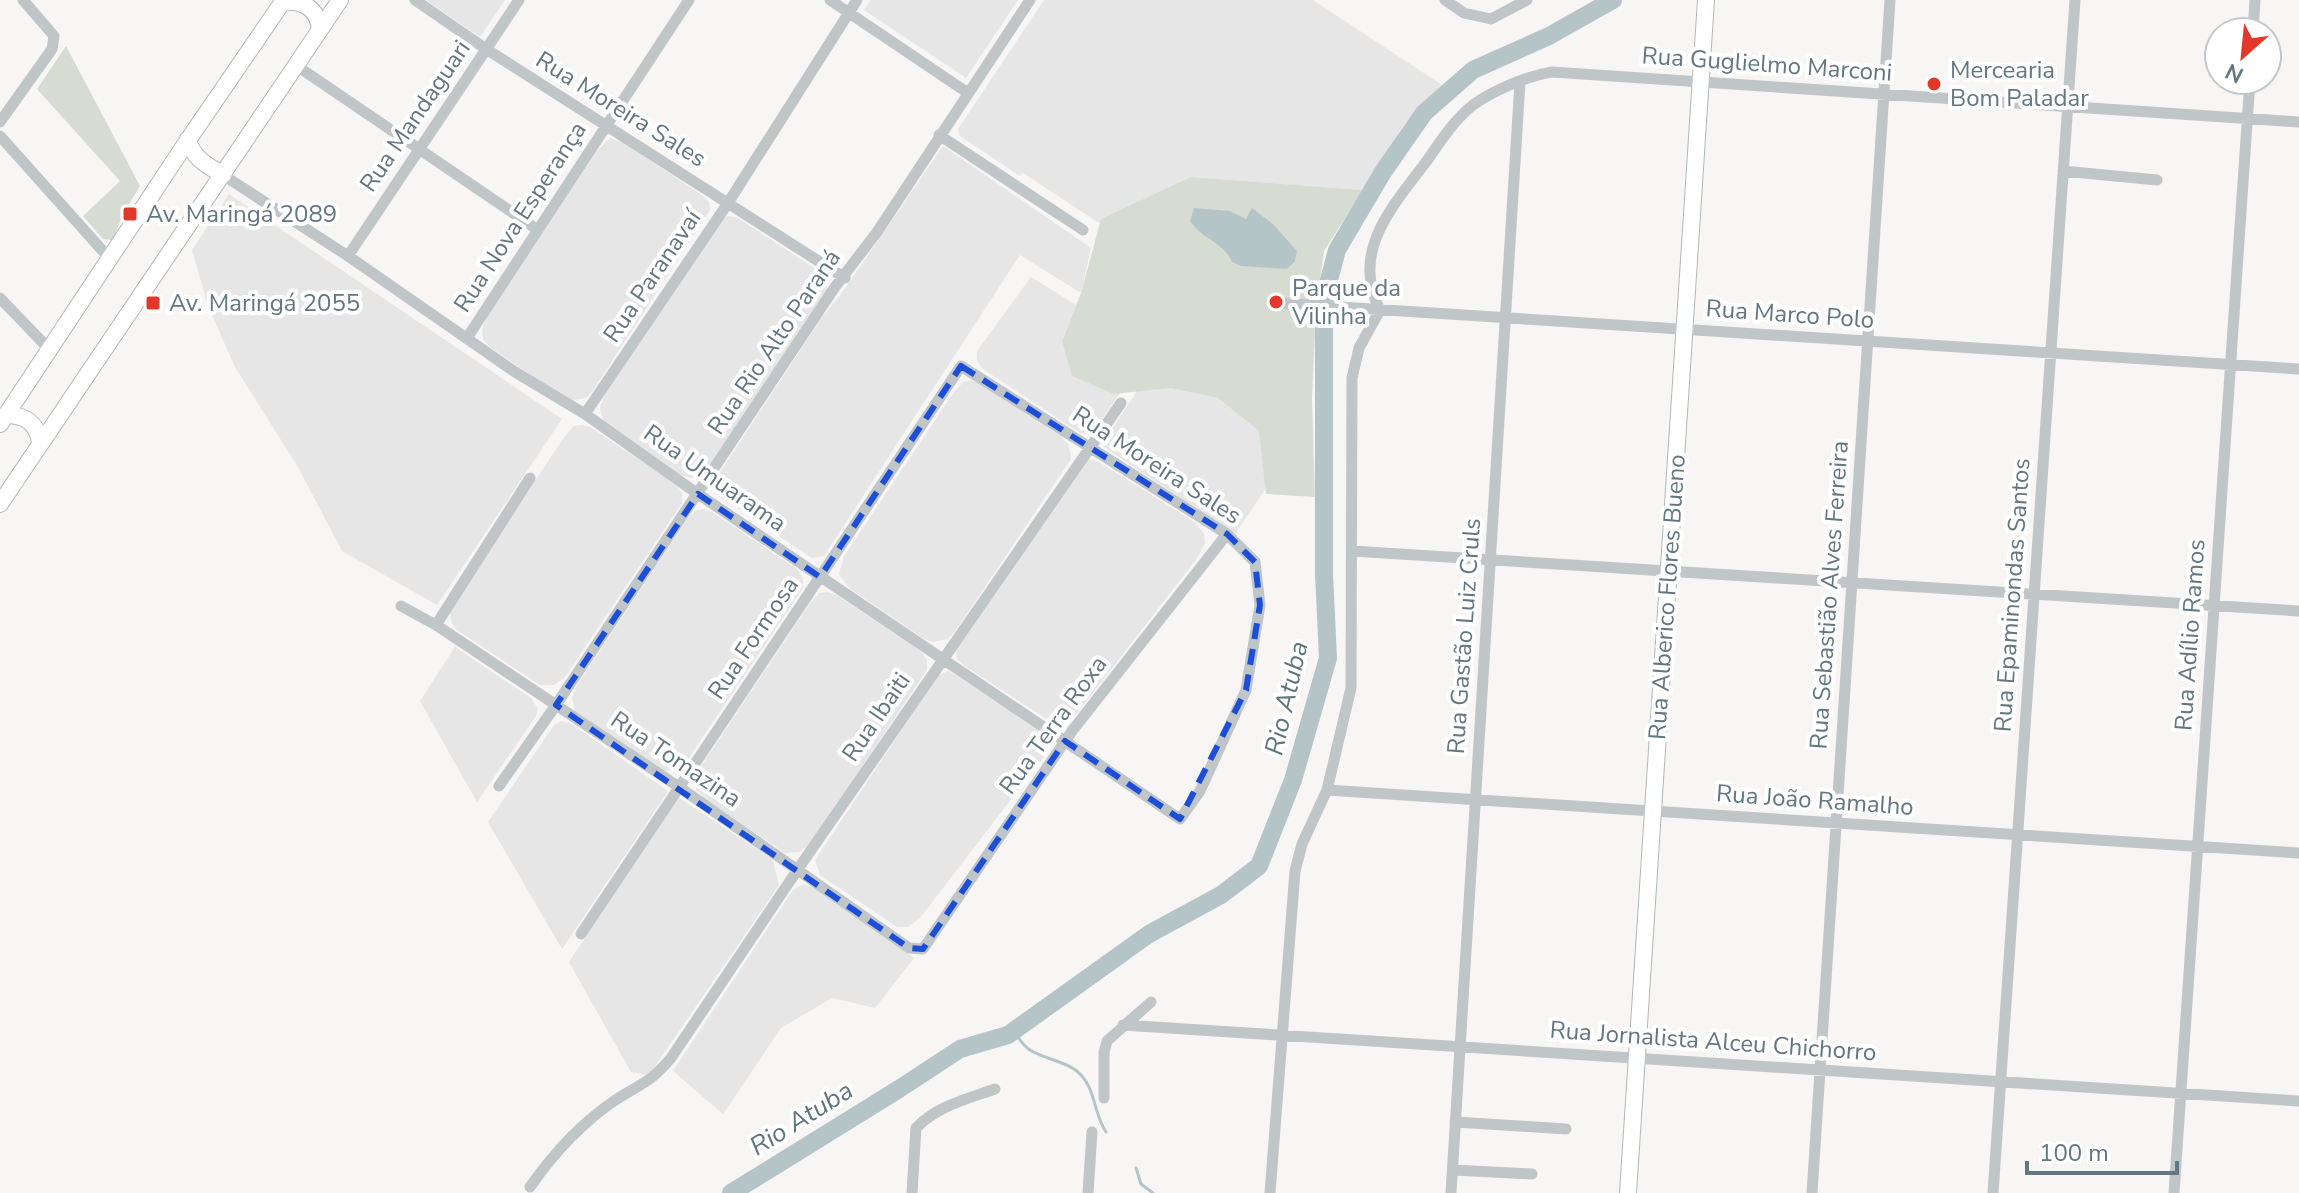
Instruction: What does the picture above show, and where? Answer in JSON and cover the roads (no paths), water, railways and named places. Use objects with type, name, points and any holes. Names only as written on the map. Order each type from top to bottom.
[{"type":"main road","points":[[0,504],[340,0]]},
{"type":"main road","name":"Rua Alberico Flores Bueno","points":[[1628,1193],[1706,0]]},
{"type":"main road","points":[[3,420],[283,1],[299,1],[309,6],[319,21],[320,30]]},
{"type":"main road","points":[[188,139],[195,156],[223,175]]},
{"type":"main road","points":[[3,420],[20,415],[27,419],[37,429],[40,442]]},
{"type":"street","points":[[0,122],[52,49],[54,36],[23,0]]},
{"type":"street","name":"Rua Moreira Sales","points":[[415,0],[486,49],[845,278]]},
{"type":"street","name":"Rua Mandaguari","points":[[348,256],[519,0]]},
{"type":"street","name":"Rua Nova Esperança","points":[[467,338],[689,0]]},
{"type":"street","points":[[830,0],[968,93]]},
{"type":"street","name":"Rua Paranavaí","points":[[585,414],[728,203],[857,0]]},
{"type":"street","name":"Rua Rio Alto Paraná","points":[[499,786],[1030,0]]},
{"type":"street","points":[[1445,0],[1464,13],[1491,19],[1527,0]]},
{"type":"street","name":"Rua Sebastião Alves Ferreira","points":[[1812,1193],[1890,0]]},
{"type":"street","name":"Rua Epaminondas Santos","points":[[1993,1193],[2075,0]]},
{"type":"street","points":[[297,66],[538,230]]},
{"type":"street","name":"Rua Guglielmo Marconi","points":[[1380,310],[1371,292],[1369,267],[1379,231],[1389,213],[1463,114],[1482,100],[1520,82],[1552,72],[2299,122]]},
{"type":"street","name":"Rua Gastão Luiz Cruls","points":[[1451,1193],[1520,82]]},
{"type":"street","name":"Rua Adílio Ramos","points":[[2174,1193],[2249,96]]},
{"type":"street","points":[[939,135],[1083,230]]},
{"type":"street","points":[[0,136],[110,259]]},
{"type":"street","points":[[2063,171],[2157,180]]},
{"type":"street","name":"Rua Umuarama","points":[[223,175],[348,256],[515,372],[585,414],[698,494],[1180,819]]},
{"type":"street","points":[[0,298],[49,349]]},
{"type":"street","name":"Rua Marco Polo","points":[[1278,303],[2299,369]]},
{"type":"street","points":[[1270,1193],[1295,871],[1302,844],[1327,790],[1351,688],[1354,363],[1380,310]]},
{"type":"street","name":"Rua Moreira Sales","points":[[961,366],[1227,534],[1255,562],[1260,605],[1246,690],[1200,791],[1180,819]]},
{"type":"street","name":"Rua Formosa","points":[[581,934],[961,366]]},
{"type":"street","name":"Rua Ibaiti","points":[[530,1187],[544,1166],[596,1116],[654,1078],[671,1058],[1121,403]]},
{"type":"street","points":[[436,625],[530,478]]},
{"type":"street","name":"Rua Terra Roxa","points":[[923,949],[1065,741],[1227,534]]},
{"type":"street","points":[[1352,551],[2299,611]]},
{"type":"street","name":"Rua Tomazina","points":[[401,606],[436,625],[679,787],[909,948],[923,949]]},
{"type":"street","name":"Rua João Ramalho","points":[[1327,790],[2299,853]]},
{"type":"street","points":[[1104,1098],[1105,1047],[1111,1035],[1151,1002]]},
{"type":"street","name":"Rua Jornalista Alceu Chichorro","points":[[1123,1025],[2299,1101]]},
{"type":"street","points":[[912,1193],[916,1128],[933,1113],[995,1089]]},
{"type":"street","points":[[1455,1122],[1566,1129]]},
{"type":"street","points":[[1088,1193],[1092,1132]]},
{"type":"street","points":[[1453,1170],[1532,1174]]},
{"type":"waterway","name":"Rio Atuba","points":[[731,1193],[960,1049],[1008,1035],[1149,934],[1221,895],[1259,866],[1293,780],[1328,658],[1324,574],[1324,299],[1337,250],[1383,172],[1424,113],[1473,70],[1549,36],[1613,0]]},
{"type":"waterway","points":[[1014,1031],[1030,1050],[1081,1075],[1090,1088],[1106,1132]]},
{"type":"waterway","points":[[1136,1168],[1141,1184],[1153,1193]]},
{"type":"place","name":"Mercearia Bom Paladar","points":[[1934,84]]},
{"type":"place","name":"Av. Maringá 2089","points":[[130,214]]},
{"type":"place","name":"Parque da Vilinha","points":[[1276,302]]},
{"type":"place","name":"Av. Maringá 2055","points":[[153,303]]}]
